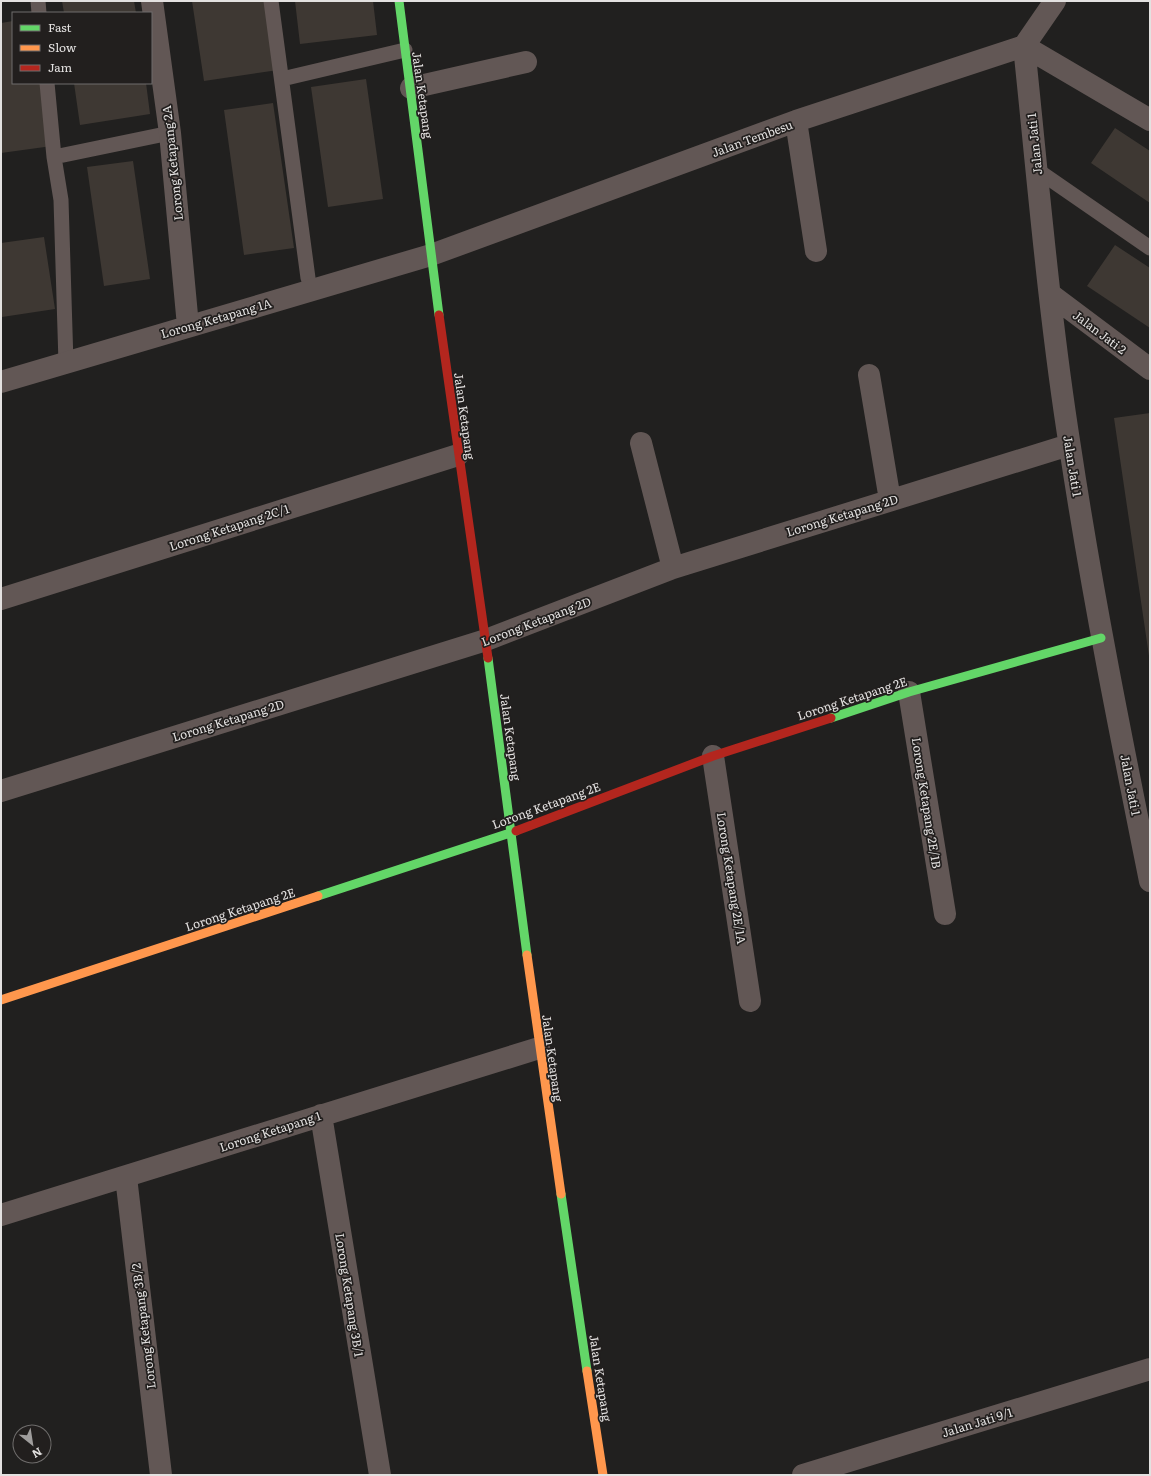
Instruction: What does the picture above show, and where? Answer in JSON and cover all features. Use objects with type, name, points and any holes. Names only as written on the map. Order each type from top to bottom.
[{"type":"street","name":"Lorong Ketapang 2A","points":[[152,1],[170,132],[188,326]]},
{"type":"street","name":"Jalan Ketapang","points":[[399,1],[431,256],[458,455],[486,640],[539,1048],[603,1475]]},
{"type":"street","points":[[1055,1],[1024,46],[1150,120]]},
{"type":"street","name":"Jalan Tembesu","points":[[431,256],[796,121],[1024,46]]},
{"type":"street","name":"Jalan Jati 1","points":[[1024,46],[1050,294],[1069,445],[1101,638],[1150,881]]},
{"type":"street","points":[[411,88],[526,62]]},
{"type":"street","points":[[796,121],[816,251]]},
{"type":"street","name":"Lorong Ketapang 1A","points":[[1,382],[431,256]]},
{"type":"street","name":"Jalan Jati 2","points":[[1050,294],[1150,369]]},
{"type":"street","points":[[870,376],[890,500]]},
{"type":"street","points":[[641,443],[673,568]]},
{"type":"street","name":"Lorong Ketapang 2D","points":[[1,791],[486,640],[673,568],[1069,445]]},
{"type":"street","name":"Lorong Ketapang 2C/1","points":[[1,599],[458,455]]},
{"type":"street","name":"Lorong Ketapang 2E","points":[[1,1000],[512,832],[714,756],[909,692],[1101,638]]},
{"type":"street","name":"Lorong Ketapang 2E/1B","points":[[909,692],[945,914]]},
{"type":"street","name":"Lorong Ketapang 2E/1A","points":[[714,756],[750,1001]]},
{"type":"street","name":"Lorong Ketapang 1","points":[[1,1215],[539,1048]]},
{"type":"street","name":"Lorong Ketapang 3B/1","points":[[321,1115],[380,1475]]},
{"type":"street","name":"Lorong Ketapang 3B/2","points":[[126,1177],[161,1475]]},
{"type":"street","name":"Jalan Jati 9/1","points":[[803,1475],[1150,1370]]},
{"type":"lane","points":[[38,1],[39,12]]},
{"type":"lane","points":[[271,1],[308,278]]},
{"type":"lane","points":[[282,79],[405,50]]},
{"type":"lane","points":[[47,84],[54,158],[61,200],[66,363]]},
{"type":"lane","points":[[54,158],[170,132]]},
{"type":"lane","points":[[1037,170],[1150,248]]},
{"type":"building","points":[[62,1],[134,1],[136,12],[64,12]]},
{"type":"building","points":[[192,1],[268,1],[278,70],[204,81]]},
{"type":"building","points":[[295,1],[373,1],[377,35],[300,44]]},
{"type":"building","points":[[12,21],[12,84],[43,84],[52,146],[1,153],[1,23]]},
{"type":"building","points":[[366,79],[383,199],[328,207],[311,87]]},
{"type":"building","points":[[74,84],[146,84],[150,114],[80,125]]},
{"type":"building","points":[[273,103],[294,248],[244,255],[224,110]]},
{"type":"building","points":[[1115,128],[1150,151],[1150,203],[1091,163]]},
{"type":"building","points":[[133,161],[150,279],[104,286],[87,167]]},
{"type":"building","points":[[44,237],[55,309],[2,317],[1,243]]},
{"type":"building","points":[[1115,245],[1150,268],[1150,328],[1087,286]]},
{"type":"building","points":[[1150,413],[1150,656],[1149,656],[1114,418]]},
{"type":"traffic: fast","points":[[399,1],[439,315]]},
{"type":"traffic: fast","points":[[831,718],[909,692],[1101,638]]},
{"type":"traffic: fast","points":[[488,658],[527,955]]},
{"type":"traffic: fast","points":[[318,896],[516,831]]},
{"type":"traffic: fast","points":[[561,1194],[587,1371]]},
{"type":"traffic: slow","points":[[1,1000],[318,896]]},
{"type":"traffic: slow","points":[[527,955],[561,1194]]},
{"type":"traffic: slow","points":[[587,1371],[603,1475]]},
{"type":"traffic: jam","points":[[439,315],[488,658]]},
{"type":"traffic: jam","points":[[516,831],[713,756],[831,718]]}]
